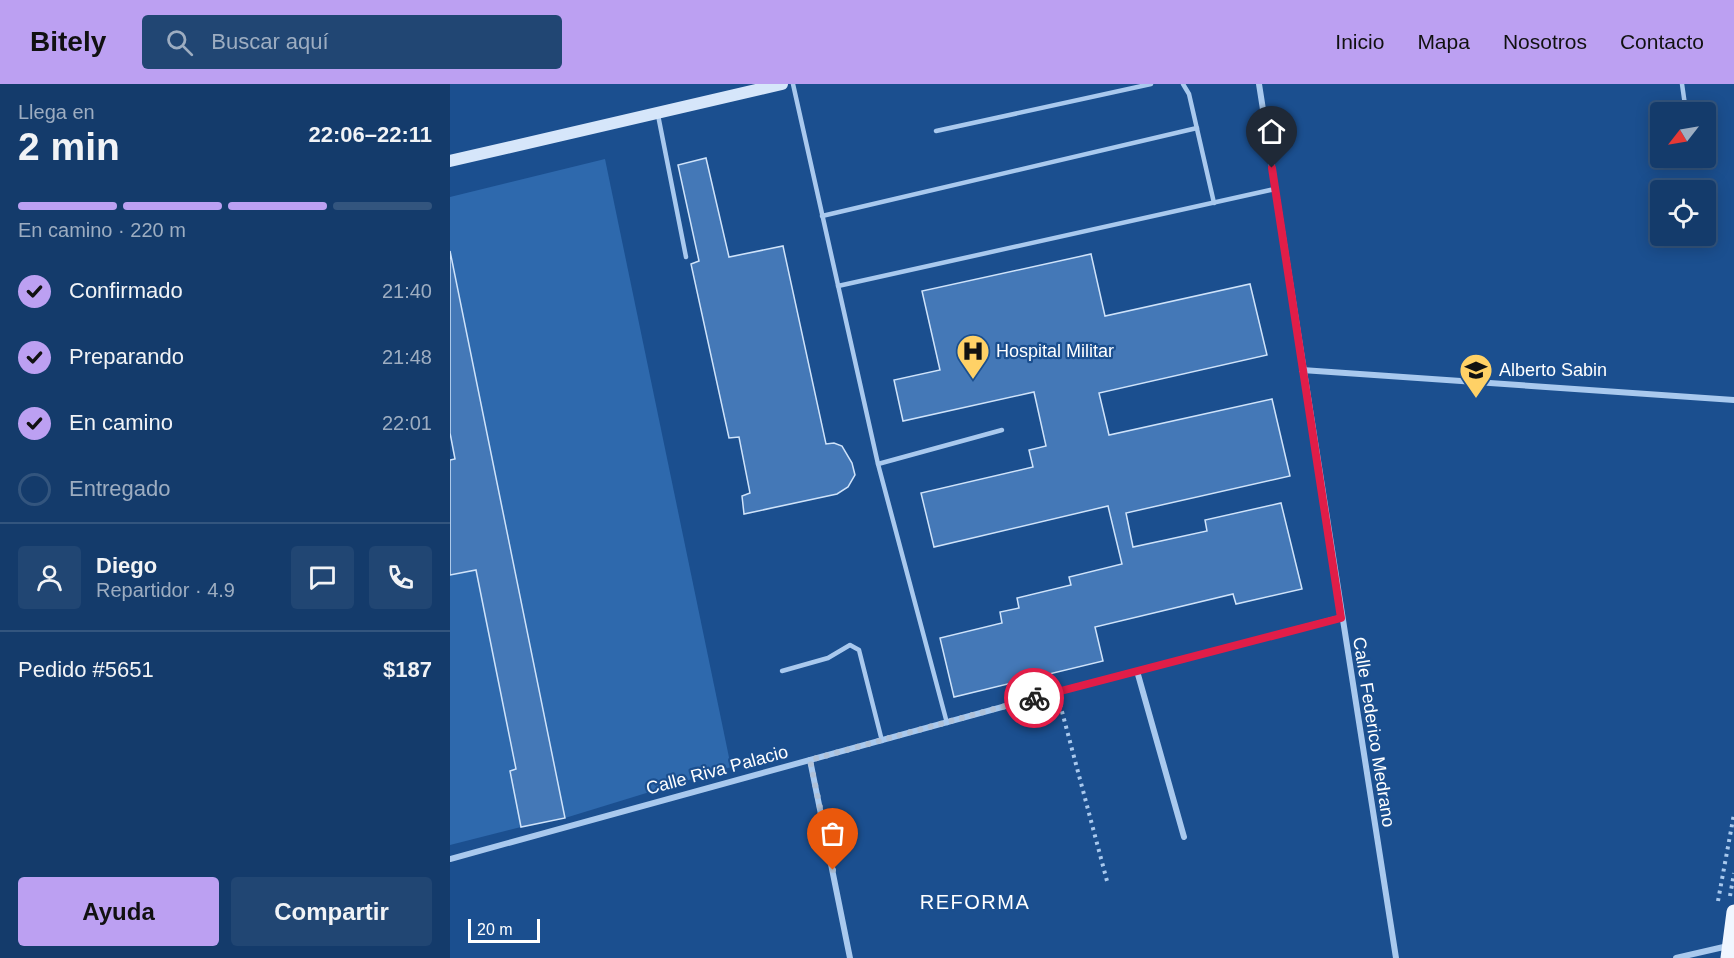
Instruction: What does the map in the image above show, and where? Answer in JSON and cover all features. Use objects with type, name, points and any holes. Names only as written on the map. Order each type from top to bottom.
[{"type":"main road","points":[[450,161],[658,113],[761,86],[782,84]]},
{"type":"main road","points":[[1730,949],[1734,912]]},
{"type":"street","name":"Calle Federico Medrano","points":[[1259,84],[1302,370],[1396,958]]},
{"type":"street","points":[[1302,370],[1734,400]]},
{"type":"street","name":"Calle Riva Palacio","points":[[450,859],[1057,692],[1341,618]]},
{"type":"street","points":[[1137,671],[1184,837]]},
{"type":"street","points":[[810,760],[850,958]]},
{"type":"street","points":[[1676,958],[1730,949]]},
{"type":"lane","points":[[793,84],[878,464],[947,723]]},
{"type":"lane","points":[[936,131],[1151,84]]},
{"type":"lane","points":[[1183,84],[1189,94],[1214,203]]},
{"type":"lane","points":[[1682,84],[1685,102]]},
{"type":"lane","points":[[658,113],[686,257]]},
{"type":"lane","points":[[822,216],[1197,128]]},
{"type":"lane","points":[[838,286],[1275,189]]},
{"type":"lane","points":[[878,464],[1002,430]]},
{"type":"lane","points":[[782,671],[828,658],[850,645],[855,645],[859,650],[882,741]]},
{"type":"path","points":[[1057,692],[1107,881]]},
{"type":"path","points":[[1718,905],[1734,814]]},
{"type":"shaded area","points":[[605,159],[731,767],[565,818],[450,251],[450,197]]},
{"type":"shaded area","points":[[476,570],[516,769],[510,771],[521,827],[450,845],[450,575]]},
{"type":"building","points":[[706,158],[729,257],[783,246],[826,444],[834,443],[842,446],[852,463],[855,475],[848,487],[837,494],[744,514],[742,496],[750,493],[739,437],[729,438],[691,264],[699,261],[678,165]]},
{"type":"building","points":[[450,251],[565,818],[521,827],[510,771],[516,769],[476,570],[450,575],[450,460],[455,459],[450,433]]},
{"type":"building","points":[[1091,254],[1105,316],[1250,284],[1267,355],[1099,393],[1109,435],[1272,399],[1290,476],[1126,513],[1133,547],[1207,531],[1205,520],[1281,503],[1302,589],[1236,604],[1233,594],[1095,627],[1103,661],[954,697],[940,638],[1002,623],[1000,612],[1019,608],[1017,598],[1071,585],[1069,577],[1122,564],[1108,506],[934,547],[921,493],[1033,467],[1029,450],[1046,446],[1034,392],[903,421],[894,380],[940,370],[922,291]]},
{"type":"way so far","points":[[833,870],[810,760],[1034,698]]},
{"type":"place","name":"Hospital Militar","points":[[973,380]]},
{"type":"place","name":"Alberto Sabin","points":[[1476,399]]},
{"type":"district","name":"REFORMA","points":[[975,902]]},
{"type":"route","points":[[1034,698],[1341,618],[1272,168]]}]
